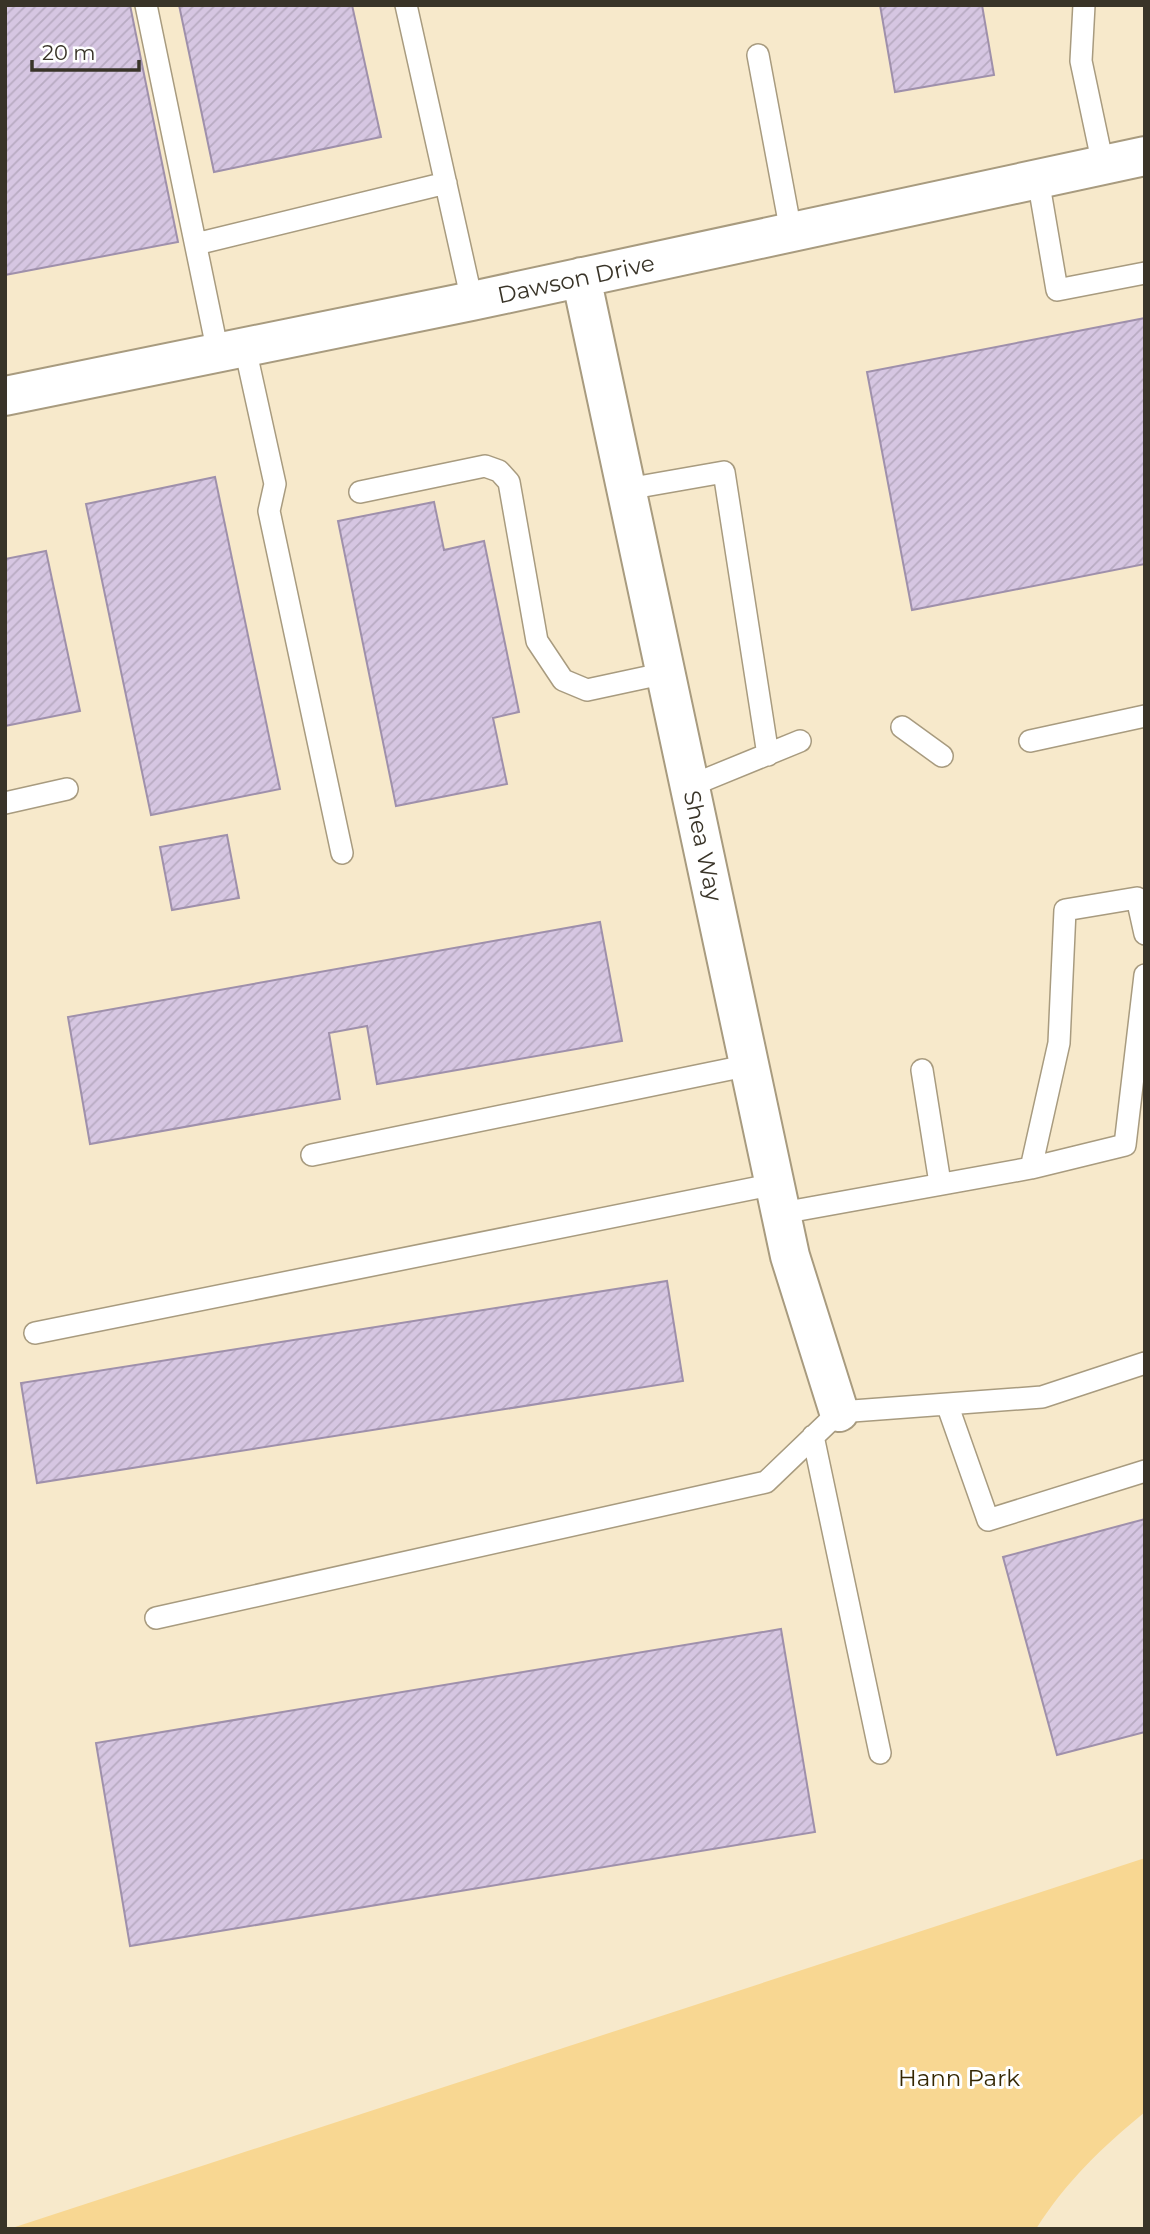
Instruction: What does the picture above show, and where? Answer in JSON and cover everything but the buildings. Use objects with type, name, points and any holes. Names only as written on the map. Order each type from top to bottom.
[{"type":"street","name":"Dawson Drive","points":[[5,396],[472,301],[1145,156]]},
{"type":"street","name":"Shea Way","points":[[582,277],[826,1424]]},
{"type":"lane","points":[[146,5],[196,244],[275,484],[269,510],[342,853]]},
{"type":"lane","points":[[406,5],[472,301]]},
{"type":"lane","points":[[1084,5],[1081,61],[1103,165]]},
{"type":"lane","points":[[758,55],[791,232]]},
{"type":"lane","points":[[1038,179],[1057,290],[1145,273]]},
{"type":"lane","points":[[196,244],[446,183]]},
{"type":"lane","points":[[360,492],[485,466],[499,471],[509,482],[537,641],[563,680],[587,690],[666,673]]},
{"type":"lane","points":[[627,489],[724,472],[768,755]]},
{"type":"lane","points":[[1030,741],[1145,716]]},
{"type":"lane","points":[[902,727],[942,756]]},
{"type":"lane","points":[[690,786],[800,741]]},
{"type":"lane","points":[[5,803],[67,789]]},
{"type":"lane","points":[[1031,1168],[1059,1043],[1065,910],[1137,898],[1145,934]]},
{"type":"lane","points":[[35,1333],[778,1198],[940,1183],[1031,1168],[1125,1145],[1145,975]]},
{"type":"lane","points":[[312,1155],[750,1065]]},
{"type":"lane","points":[[922,1070],[940,1183]]},
{"type":"lane","points":[[156,1618],[765,1482],[826,1424],[947,1404],[1042,1397],[1145,1363]]},
{"type":"lane","points":[[947,1404],[988,1520],[1145,1471]]},
{"type":"lane","points":[[826,1424],[880,1753]]},
{"type":"green space","name":"Hann Park","points":[[1145,1858],[1145,2112],[1086,2166],[1059,2196],[1036,2229],[9,2229]]}]
